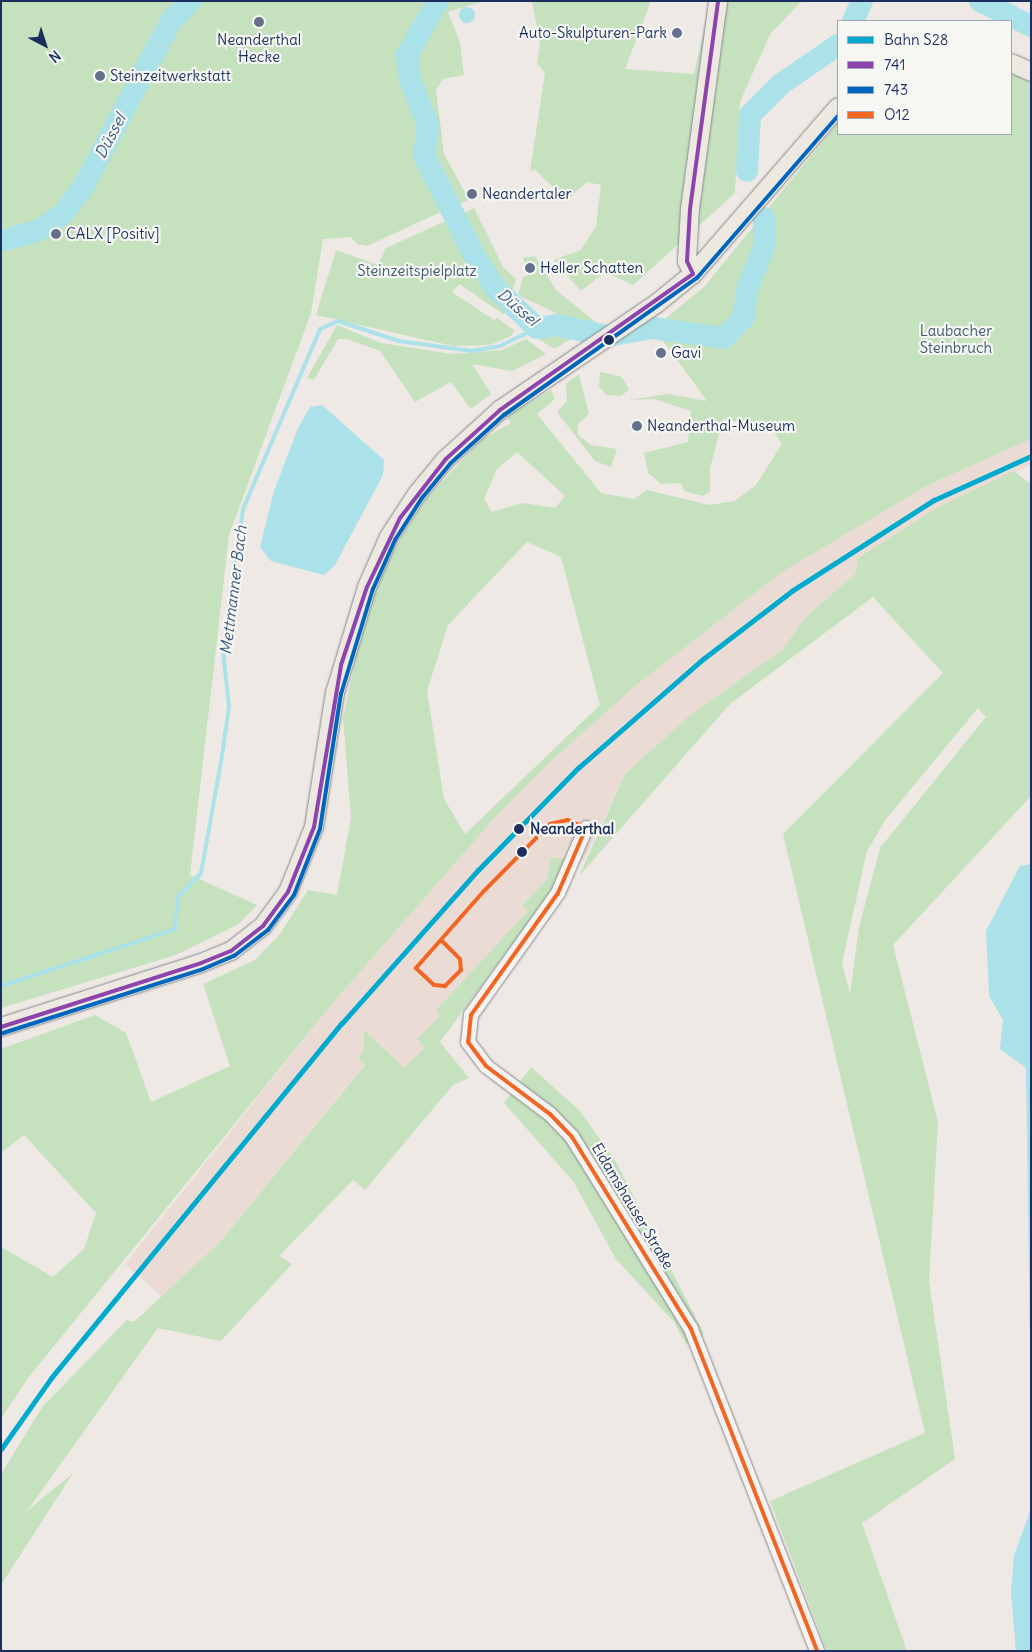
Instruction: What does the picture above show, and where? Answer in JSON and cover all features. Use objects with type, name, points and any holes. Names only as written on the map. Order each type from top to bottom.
[{"type":"main road","points":[[693,274],[687,261],[690,209],[718,1]]},
{"type":"main road","points":[[1012,63],[1031,72]]},
{"type":"main road","points":[[1,1027],[201,964],[231,951],[263,926],[288,892],[314,827],[341,665],[367,588],[390,537],[417,494],[479,428],[620,329],[693,274],[837,108]]},
{"type":"street","name":"Eidamshauser Straße","points":[[586,828],[558,893],[471,1015],[468,1042],[486,1066],[550,1114],[572,1138],[690,1329],[818,1651]]},
{"type":"shaded area","points":[[1031,439],[1031,465],[938,507],[858,558],[856,573],[805,618],[783,649],[688,717],[625,774],[584,860],[551,858],[547,879],[522,904],[528,911],[436,1010],[441,1016],[425,1048],[404,1069],[364,1030],[364,1051],[358,1058],[365,1064],[220,1242],[162,1297],[125,1264],[332,1004],[490,823],[548,764],[635,686],[782,572],[928,485]]},
{"type":"green space","points":[[1,1],[484,1],[448,12],[460,42],[464,75],[443,79],[436,90],[444,154],[469,200],[458,205],[450,192],[438,201],[443,211],[367,246],[357,244],[351,237],[323,239],[311,313],[229,535],[190,875],[257,905],[239,924],[176,955],[1,1008]]},
{"type":"green space","points":[[532,1],[651,1],[625,69],[694,74],[710,1],[802,1],[770,34],[740,102],[735,193],[633,285],[605,272],[581,291],[554,260],[581,250],[596,226],[601,185],[587,182],[567,200],[535,170],[530,171],[545,73],[537,63],[540,45]]},
{"type":"green space","name":"Laubacher Steinbruch","points":[[1012,72],[1031,81],[1031,439],[928,485],[782,572],[635,686],[548,764],[490,823],[332,1004],[28,1378],[1,1419],[1,1247],[53,1277],[84,1249],[96,1213],[24,1135],[1,1153],[1,1049],[95,1015],[126,1033],[151,1102],[230,1066],[203,984],[255,960],[280,934],[308,890],[337,895],[351,818],[343,718],[363,625],[388,559],[426,499],[481,440],[511,423],[506,416],[551,390],[555,399],[537,414],[601,493],[634,499],[647,490],[709,505],[735,501],[756,485],[782,444],[773,430],[723,419],[710,468],[710,492],[703,496],[684,491],[681,483],[661,484],[648,473],[644,453],[688,442],[691,411],[654,399],[630,400],[667,394],[707,401],[661,338],[659,324],[704,287],[837,124],[837,135],[1012,135]],"holes":[[[517,452],[565,496],[555,508],[523,503],[492,512],[484,499],[497,469]],[[527,542],[561,557],[600,705],[465,834],[444,799],[427,691],[448,625]]]},
{"type":"green space","points":[[474,208],[503,267],[516,279],[512,292],[490,268],[461,215]]},
{"type":"green space","name":"Steinzeitspielplatz","points":[[450,219],[480,276],[510,307],[503,314],[459,284],[452,292],[494,320],[497,318],[514,330],[511,336],[490,345],[453,346],[316,315],[336,250],[378,265],[386,248]]},
{"type":"green space","points":[[535,256],[556,290],[597,323],[562,316],[518,295],[523,277],[528,275],[523,258]]},
{"type":"green space","points":[[337,325],[381,343],[452,354],[502,350],[526,339],[546,354],[512,371],[472,364],[491,394],[471,409],[451,382],[415,402],[380,351],[347,339],[338,339],[314,380],[307,378]]},
{"type":"green space","points":[[549,332],[578,335],[554,349],[534,336]]},
{"type":"green space","points":[[600,372],[622,377],[629,390],[621,396],[606,395],[599,386]]},
{"type":"green space","points":[[579,374],[589,414],[578,424],[578,435],[591,445],[617,449],[611,467],[595,461],[557,412],[567,401],[566,384]]},
{"type":"green space","points":[[1014,471],[1031,484],[1031,796],[893,945],[938,1122],[929,1281],[955,1459],[862,1523],[907,1651],[827,1651],[770,1501],[925,1433],[783,834],[943,673],[873,597],[730,704],[579,876],[625,774],[688,717],[783,649],[805,618],[856,573],[858,558],[938,507]],"holes":[[[978,708],[986,717],[880,848],[859,927],[850,994],[842,963],[867,851],[886,819]]]},
{"type":"green space","points":[[551,857],[567,859],[550,893],[440,1042],[469,1078],[453,1085],[365,1190],[353,1180],[279,1256],[292,1264],[221,1341],[158,1328],[27,1511],[73,1473],[1,1585],[1,1474],[43,1406],[127,1320],[134,1322],[220,1242],[365,1065],[358,1058],[364,1051],[364,1030],[404,1068],[425,1048],[417,1039],[440,1016],[436,1010],[528,911],[522,905],[547,879]]},
{"type":"green space","points":[[531,1067],[579,1110],[615,1160],[704,1334],[686,1344],[674,1322],[616,1259],[573,1181],[504,1103]]},
{"type":"water","points":[[464,7],[470,7],[475,12],[473,21],[464,23],[459,18],[459,12]]},
{"type":"water","points":[[322,405],[384,460],[383,475],[335,565],[324,575],[271,561],[260,547],[274,491],[298,428],[310,407]]},
{"type":"water","points":[[1031,864],[1031,1417],[1026,1068],[1000,1049],[1003,1020],[989,996],[986,931],[1020,866]]},
{"type":"water","points":[[1031,1509],[1031,1651],[1016,1651],[1011,1593],[1014,1555]]},
{"type":"waterway","name":"Düssel","points":[[1,241],[37,231],[63,214],[82,189],[171,21],[191,1]]},
{"type":"waterway","name":"Düssel","points":[[438,1],[407,55],[410,79],[428,126],[424,155],[476,259],[497,290],[537,328],[556,325],[607,336],[653,328],[724,338],[743,318],[748,288],[764,246],[764,218]]},
{"type":"waterway","name":"Düssel","points":[[853,20],[862,1]]},
{"type":"waterway","name":"Düssel","points":[[980,1],[1031,26]]},
{"type":"waterway","name":"Düssel","points":[[747,171],[750,115],[781,84],[837,46]]},
{"type":"waterway","name":"Mettmanner Bach","points":[[1,986],[175,929],[178,897],[201,873],[222,756],[229,707],[223,650],[243,509],[320,329],[338,321],[399,341],[472,351],[500,346],[537,328]]},
{"type":"rail line","name":"S28","points":[[1,1449],[51,1378],[342,1023],[478,870],[578,768],[703,659],[793,590],[934,500],[1031,456]]},
{"type":"transit line","name":"741","points":[[693,274],[687,261],[690,209],[718,1]]},
{"type":"transit line","name":"743","points":[[3,1033],[203,969],[234,956],[268,930],[294,895],[320,829],[341,694],[373,589],[395,540],[422,498],[451,463],[504,415],[697,278],[837,117]]},
{"type":"transit line","name":"741","points":[[1,1027],[201,963],[231,951],[263,926],[288,892],[314,827],[341,665],[367,587],[400,518],[446,459],[500,410],[693,274]]},
{"type":"transit line","name":"O12","points":[[442,941],[460,959],[461,970],[445,986],[434,985],[416,968],[483,892],[550,824],[568,820],[586,828]]},
{"type":"transit line","name":"O12","points":[[586,828],[558,893],[471,1015],[468,1042],[486,1066],[550,1114],[572,1137],[691,1329],[817,1651]]},
{"type":"place","name":"Neanderthal Hecke","points":[[259,22]]},
{"type":"place","name":"Auto-Skulpturen-Park","points":[[677,33]]},
{"type":"place","name":"Steinzeitwerkstatt","points":[[100,76]]},
{"type":"place","name":"Neandertaler","points":[[472,194]]},
{"type":"place","name":"CALX [Positiv]","points":[[56,234]]},
{"type":"place","name":"Heller Schatten","points":[[530,268]]},
{"type":"place","name":"Gavi","points":[[661,353]]},
{"type":"place","name":"Neanderthal-Museum","points":[[637,426]]},
{"type":"place","name":"Neanderthal","points":[[519,829]]}]
